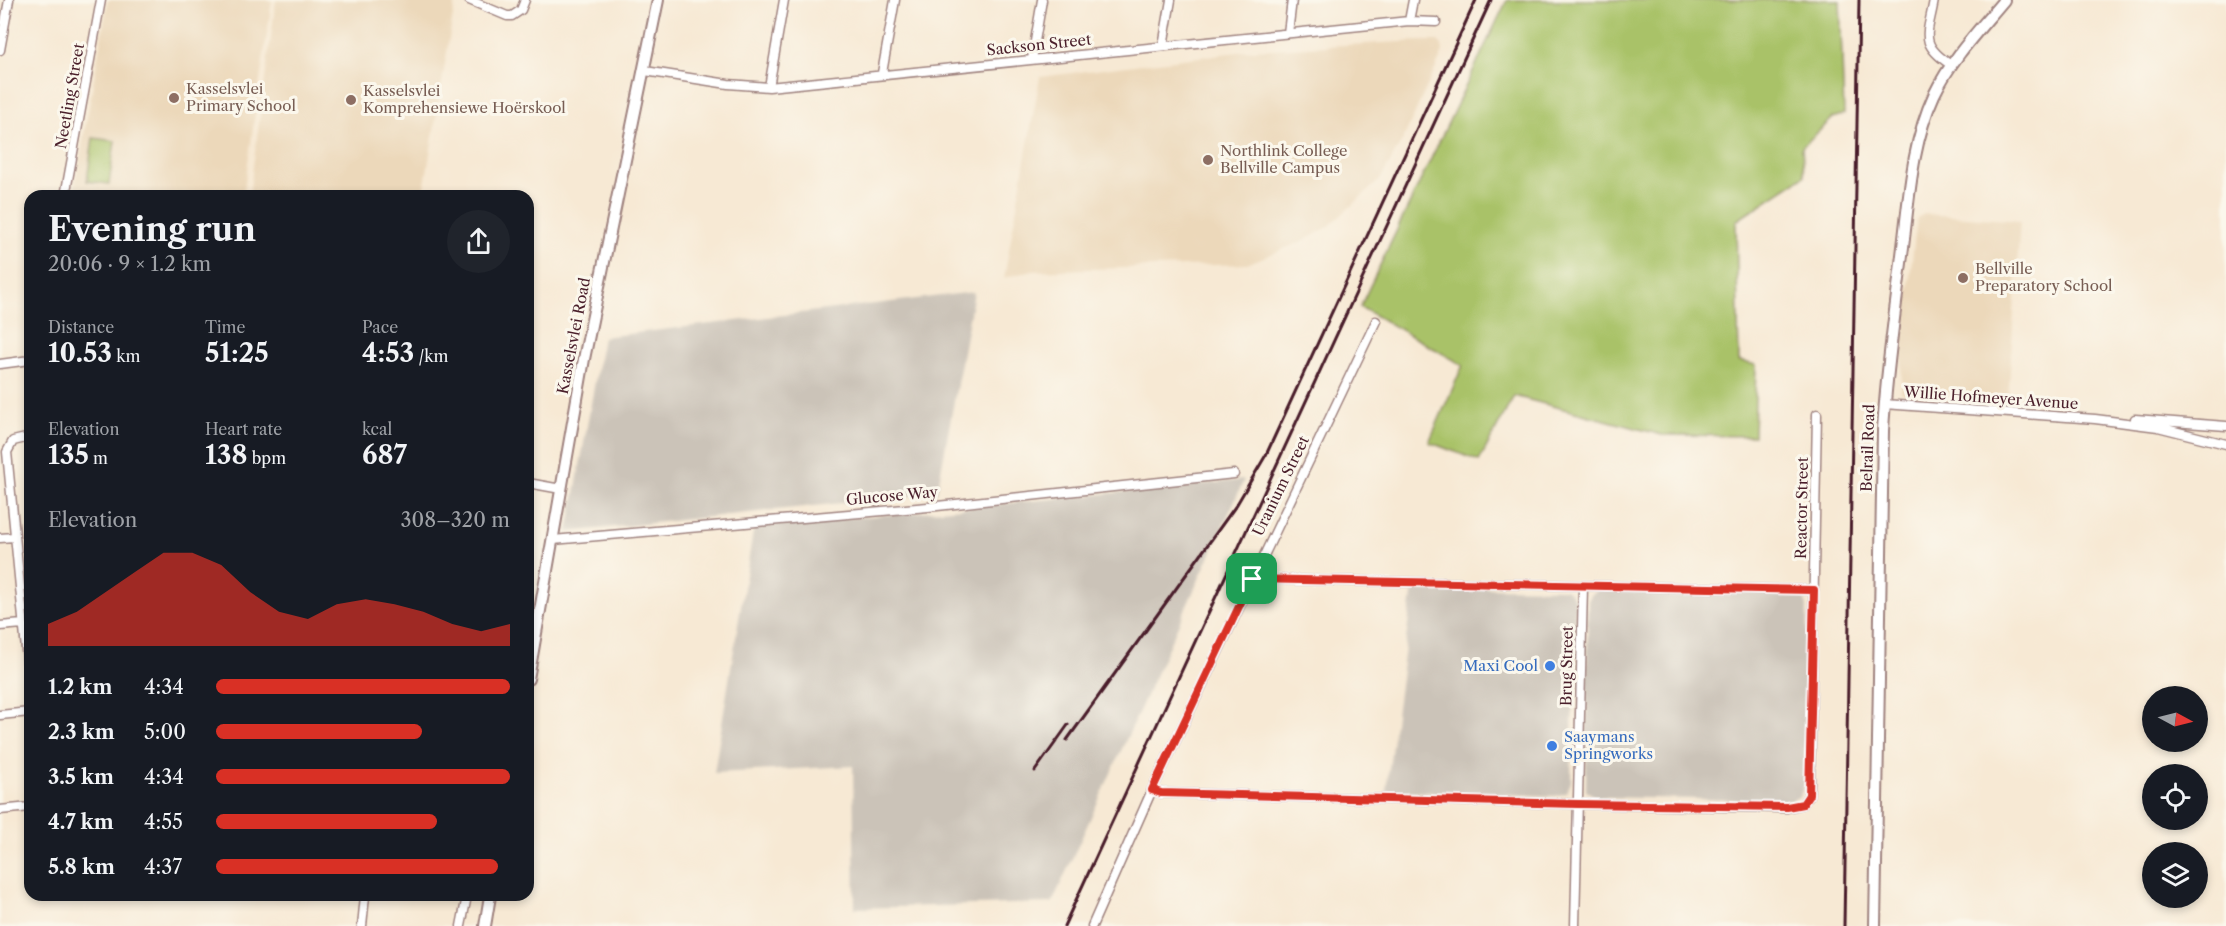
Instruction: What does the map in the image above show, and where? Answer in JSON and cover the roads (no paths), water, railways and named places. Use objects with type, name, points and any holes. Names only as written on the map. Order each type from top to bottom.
[{"type":"street","points":[[0,50],[9,0]]},
{"type":"street","name":"Neetling Street","points":[[66,190],[101,0]]},
{"type":"street","points":[[469,0],[501,14],[512,16],[521,10],[525,0]]},
{"type":"street","name":"Kasselsvlei Road","points":[[534,646],[597,294],[658,0]]},
{"type":"street","points":[[769,87],[784,0]]},
{"type":"street","points":[[882,74],[895,0]]},
{"type":"street","points":[[1032,59],[1042,0]]},
{"type":"street","points":[[1163,46],[1171,0]]},
{"type":"street","points":[[1288,33],[1292,0]]},
{"type":"street","points":[[1409,21],[1413,0]]},
{"type":"street","points":[[1934,0],[1928,41],[1935,54],[1951,65]]},
{"type":"street","name":"Belrail Road","points":[[1875,926],[1884,404],[1913,165],[1921,128],[1928,109],[1951,65],[2004,0]]},
{"type":"street","name":"Sackson Street","points":[[645,71],[728,84],[769,87],[1409,21],[1436,22]]},
{"type":"street","name":"Uranium Street","points":[[1092,926],[1152,790],[1376,321]]},
{"type":"street","points":[[0,364],[24,361]]},
{"type":"street","name":"Willie Hofmeyer Avenue","points":[[1884,404],[2158,427],[2226,444]]},
{"type":"street","name":"Reactor Street","points":[[1578,804],[1787,807],[1803,804],[1809,795],[1817,414]]},
{"type":"street","name":"Willie Hofmeyer Avenue","points":[[2096,420],[2138,419],[2226,426]]},
{"type":"street","points":[[24,438],[13,441],[7,452],[24,634]]},
{"type":"street","name":"Glucose Way","points":[[553,540],[916,508],[1234,474]]},
{"type":"street","points":[[534,484],[561,489]]},
{"type":"street","points":[[0,538],[14,537]]},
{"type":"street","points":[[1252,579],[1814,590]]},
{"type":"street","name":"Brug Street","points":[[1575,926],[1583,586]]},
{"type":"street","points":[[0,626],[23,624]]},
{"type":"street","points":[[0,715],[24,713]]},
{"type":"street","points":[[1152,790],[1161,793],[1578,804]]},
{"type":"street","points":[[0,810],[24,808]]},
{"type":"street","points":[[362,926],[364,901]]},
{"type":"street","points":[[461,926],[466,901]]},
{"type":"street","points":[[485,926],[489,901]]},
{"type":"railway","points":[[1067,740],[1237,504],[1266,455],[1476,0]]},
{"type":"railway","points":[[1064,926],[1491,0]]},
{"type":"railway","points":[[1844,926],[1859,0]]},
{"type":"railway","points":[[1035,771],[1068,725]]},
{"type":"place","name":"Kasselsvlei Primary School","points":[[174,98]]},
{"type":"place","name":"Kasselsvlei Komprehensiewe Hoërskool","points":[[351,100]]},
{"type":"place","name":"Northlink College Bellville Campus","points":[[1208,160]]},
{"type":"place","name":"Bellville Preparatory School","points":[[1963,278]]},
{"type":"place","name":"Maxi Cool","points":[[1550,666]]},
{"type":"place","name":"Saaymans Springworks","points":[[1552,746]]}]
